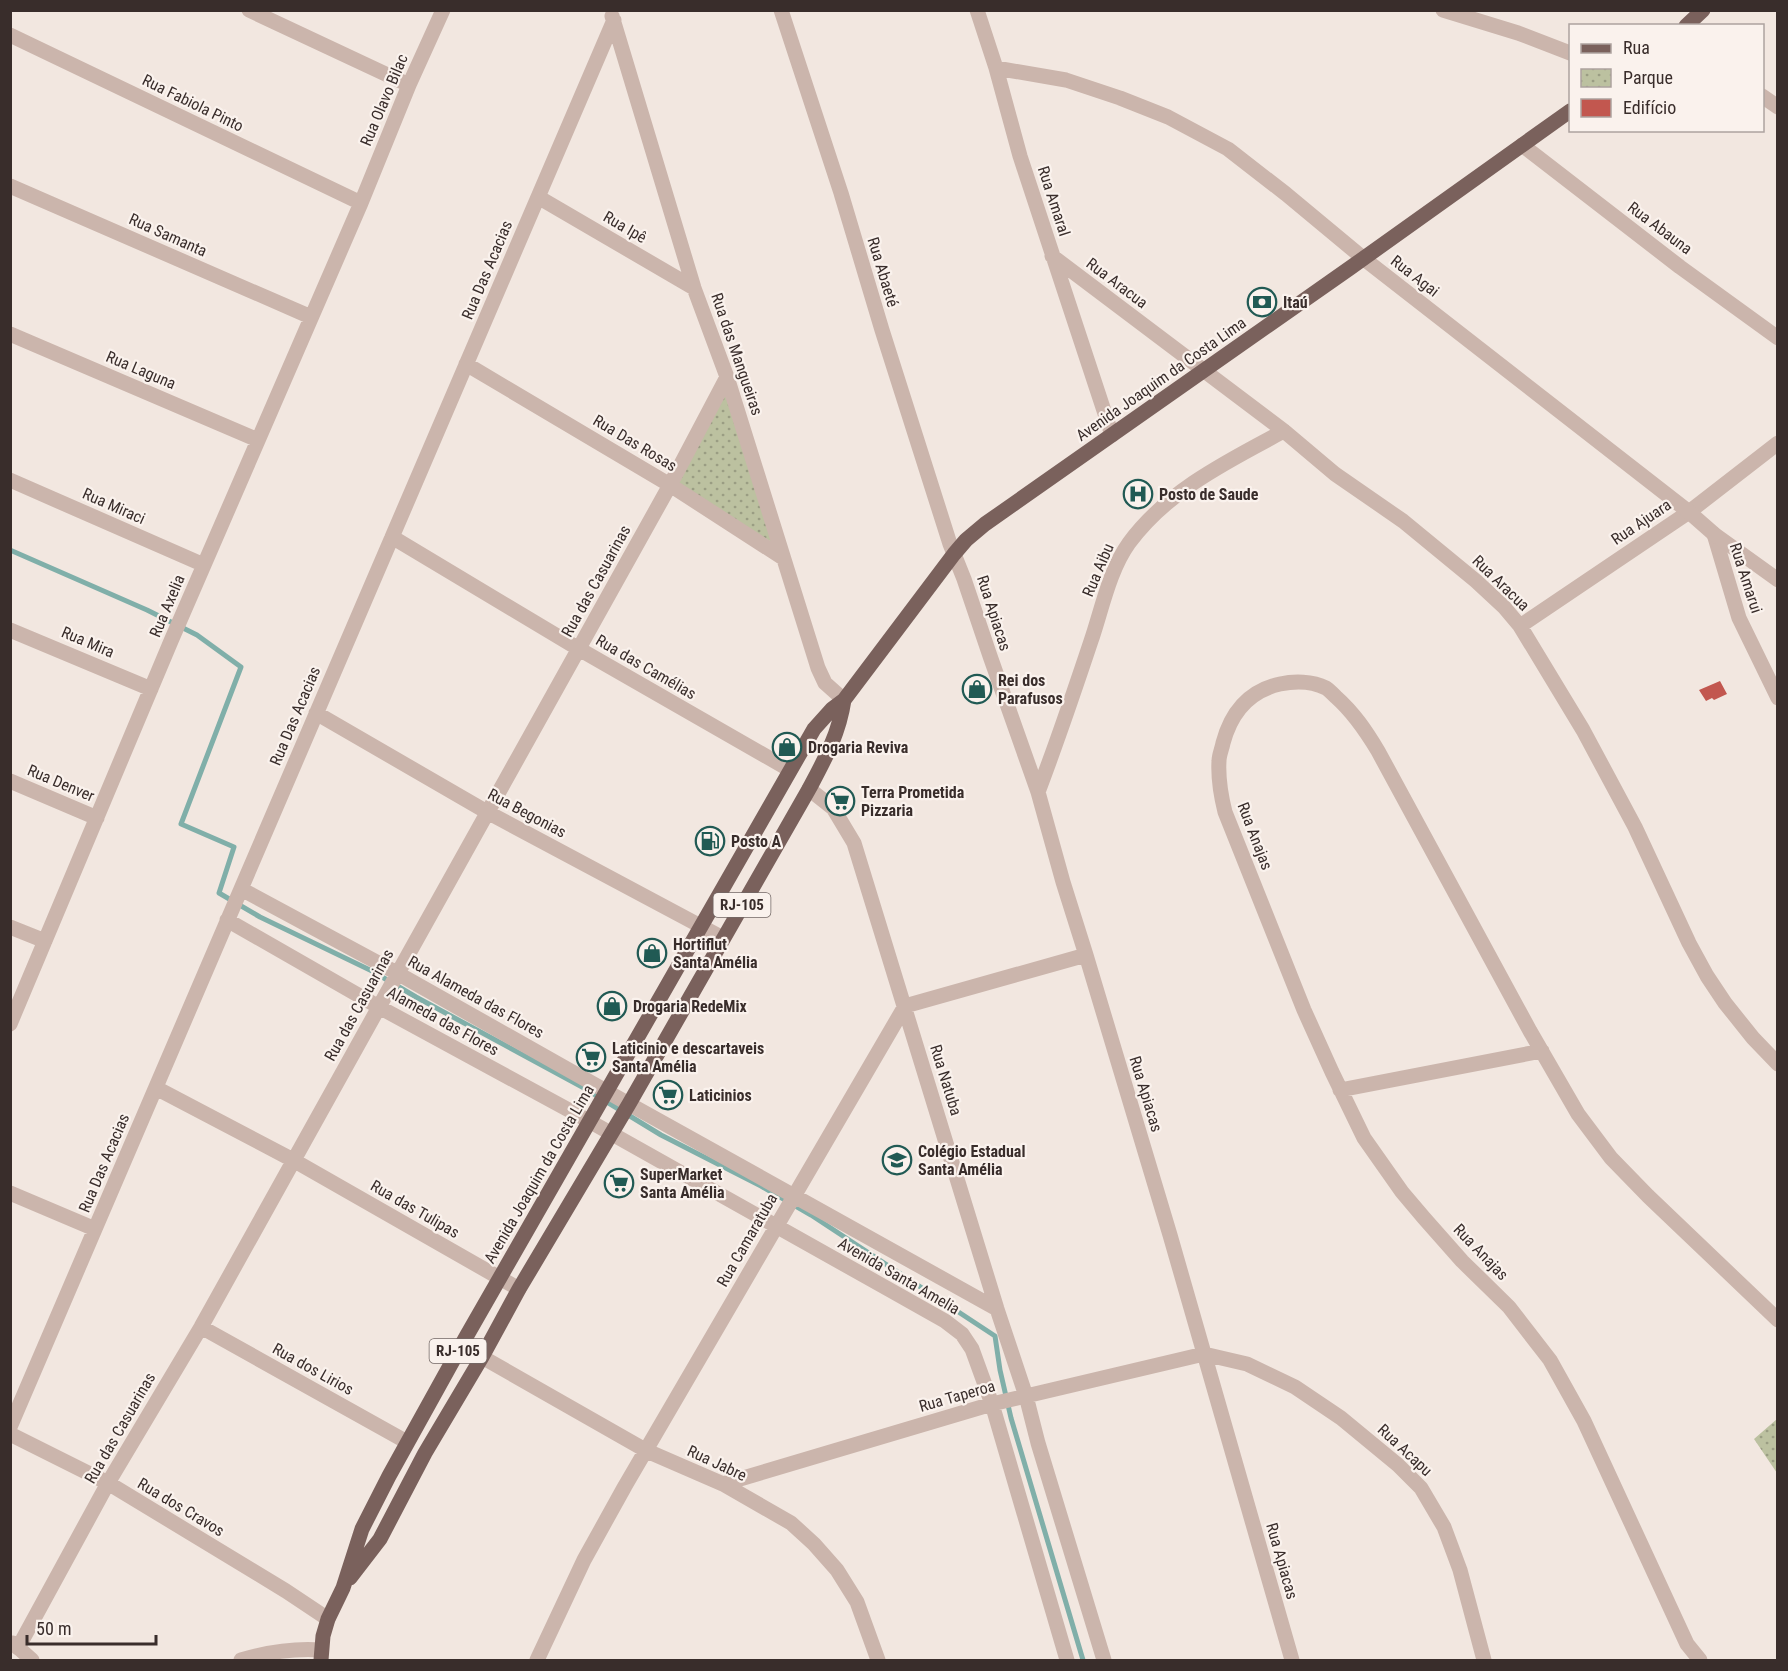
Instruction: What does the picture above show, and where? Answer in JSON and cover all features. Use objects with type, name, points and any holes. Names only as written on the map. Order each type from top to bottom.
[{"type":"main road","points":[[1688,24],[1704,10]]},
{"type":"main road","name":"Avenida Joaquim da Costa Lima","points":[[321,1655],[328,1619],[343,1588],[362,1529],[407,1442],[589,1121],[814,729],[832,709],[844,700],[952,549],[1569,112]]},
{"type":"main road","name":"Avenida Joaquim da Costa Lima","points":[[343,1588],[380,1539],[425,1454],[519,1289],[612,1134],[808,789],[831,747],[841,719],[844,700]]},
{"type":"street","points":[[249,10],[409,85]]},
{"type":"street","name":"Rua Olavo Bilac","points":[[361,203],[409,85],[443,10]]},
{"type":"street","name":"Rua Abaeté","points":[[781,10],[841,193],[952,549]]},
{"type":"street","name":"Rua Amaral","points":[[977,10],[996,68],[1020,156],[1112,435]]},
{"type":"street","points":[[1443,10],[1518,33],[1569,53]]},
{"type":"street","name":"Rua Das Acacias","points":[[10,1427],[538,197],[612,15]]},
{"type":"street","name":"Rua das Mangueiras","points":[[612,15],[694,288],[727,377],[818,668],[825,683],[844,700]]},
{"type":"street","name":"Rua Fabiola Pinto","points":[[10,34],[361,203]]},
{"type":"street","name":"Rua Agai","points":[[996,68],[1066,80],[1120,98],[1168,117],[1228,149],[1714,534],[1778,579]]},
{"type":"street","points":[[1764,97],[1778,107]]},
{"type":"street","name":"Rua Abauna","points":[[1522,145],[1671,260],[1778,338]]},
{"type":"street","name":"Rua Samanta","points":[[10,186],[311,317]]},
{"type":"street","name":"Rua Ipê","points":[[538,197],[694,288]]},
{"type":"street","name":"Rua Axelia","points":[[10,1024],[151,688],[361,203]]},
{"type":"street","name":"Rua Aracua","points":[[1052,256],[1284,431],[1335,474],[1370,496],[1426,538],[1504,607],[1520,626],[1584,730],[1635,827],[1699,961],[1725,1003],[1753,1038],[1778,1064]]},
{"type":"street","name":"Rua Laguna","points":[[10,334],[258,440]]},
{"type":"street","name":"Rua Das Rosas","points":[[466,364],[670,485],[783,558]]},
{"type":"street","name":"Rua das Casuarinas","points":[[14,1644],[201,1327],[670,485],[727,377]]},
{"type":"street","name":"Rua Aibu","points":[[1038,792],[1065,721],[1115,568],[1129,544],[1153,516],[1176,495],[1214,469],[1284,431]]},
{"type":"street","name":"Rua Ajuara","points":[[1520,626],[1689,512],[1778,443]]},
{"type":"street","name":"Rua Miraci","points":[[10,480],[204,565]]},
{"type":"street","name":"Rua Amarui","points":[[1714,534],[1739,618],[1778,698]]},
{"type":"street","name":"Rua das Camélias","points":[[392,537],[579,649],[790,770]]},
{"type":"street","name":"Rua Apiacas","points":[[952,549],[1038,792],[1292,1660]]},
{"type":"street","name":"Rua Mira","points":[[10,630],[151,688]]},
{"type":"street","name":"Rua Anajas","points":[[1700,1660],[1687,1644],[1584,1421],[1550,1360],[1509,1307],[1462,1261],[1402,1192],[1364,1138],[1340,1090],[1304,1010],[1225,812],[1221,795],[1219,760],[1225,737],[1236,712],[1245,701],[1271,686],[1290,682],[1311,683],[1326,688],[1348,707],[1359,720],[1384,761],[1578,1114],[1611,1158],[1778,1320]]},
{"type":"street","name":"Rua Begonias","points":[[316,714],[487,812],[723,938]]},
{"type":"street","name":"Rua Denver","points":[[10,781],[97,818]]},
{"type":"street","name":"Rua Natuba","points":[[808,789],[833,808],[854,843],[997,1309],[1026,1396]]},
{"type":"street","name":"Rua Alameda das Flores","points":[[241,890],[397,973],[629,1104]]},
{"type":"street","name":"Alameda das Flores","points":[[227,920],[379,1007],[612,1134]]},
{"type":"street","points":[[10,927],[45,941]]},
{"type":"street","points":[[905,1006],[1086,955]]},
{"type":"street","name":"Rua Camaratuba","points":[[537,1660],[584,1560],[625,1486],[905,1006]]},
{"type":"street","points":[[1340,1090],[1542,1052]]},
{"type":"street","points":[[156,1088],[293,1160]]},
{"type":"street","name":"Avenida Santa Amelia","points":[[629,1104],[997,1309]]},
{"type":"street","name":"Avenida Santa Amelia","points":[[612,1134],[924,1308],[963,1334],[972,1349],[992,1404],[1067,1660]]},
{"type":"street","name":"Rua das Tulipas","points":[[293,1160],[519,1289]]},
{"type":"street","points":[[10,1192],[95,1228]]},
{"type":"street","name":"Rua dos Lirios","points":[[201,1327],[407,1442]]},
{"type":"street","name":"Rua Taperoa","points":[[723,1484],[992,1404],[1204,1354]]},
{"type":"street","name":"Rua Acapu","points":[[1204,1354],[1247,1364],[1295,1387],[1341,1418],[1398,1465],[1421,1488],[1444,1527],[1460,1570],[1484,1660]]},
{"type":"street","name":"Rua Jabre","points":[[482,1357],[647,1451],[723,1484],[791,1523],[837,1570],[857,1602],[878,1660]]},
{"type":"street","points":[[1026,1396],[1038,1443],[1104,1660]]},
{"type":"street","name":"Rua dos Cravos","points":[[10,1434],[108,1483],[328,1619]]},
{"type":"street","points":[[14,1644],[32,1660]]},
{"type":"street","points":[[241,1660],[282,1650],[303,1649],[321,1655]]},
{"type":"green space","points":[[729,380],[780,547],[671,483]]},
{"type":"green space","points":[[1777,1419],[1777,1473],[1754,1439]]},
{"type":"building","points":[[1720,681],[1727,694],[1706,701],[1699,690]]},
{"type":"waterway","points":[[10,550],[147,610],[197,635],[241,667],[181,824],[234,847],[219,893],[260,917],[372,971],[584,1088],[661,1135],[761,1186],[811,1215],[995,1336],[1011,1418],[1083,1660]]},
{"type":"place","name":"Itaú","points":[[1262,302]]},
{"type":"place","name":"Posto de Saude","points":[[1138,494]]},
{"type":"place","name":"Rei dos Parafusos","points":[[977,689]]},
{"type":"place","name":"Drogaria Reviva","points":[[787,747]]},
{"type":"place","name":"Terra Prometida Pizzaria","points":[[840,801]]},
{"type":"place","name":"Posto A","points":[[710,841]]},
{"type":"place","name":"Hortiflut Santa Amélia","points":[[652,953]]},
{"type":"place","name":"Drogaria RedeMix","points":[[612,1006]]},
{"type":"place","name":"Laticinio e descartaveis Santa Amélia","points":[[591,1057]]},
{"type":"place","name":"Laticinios","points":[[668,1095]]},
{"type":"place","name":"Colégio Estadual Santa Amélia","points":[[897,1160]]},
{"type":"place","name":"SuperMarket Santa Amélia","points":[[619,1183]]}]
